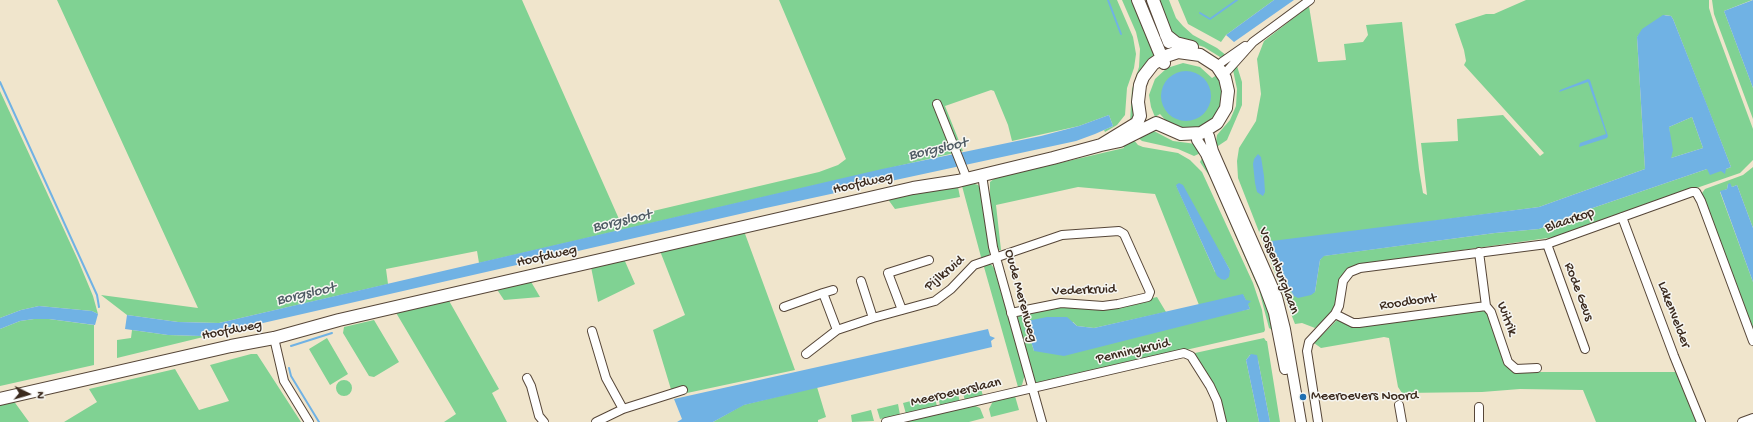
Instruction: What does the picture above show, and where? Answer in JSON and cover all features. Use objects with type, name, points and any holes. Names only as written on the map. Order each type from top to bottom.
[{"type":"main road","points":[[1138,0],[1162,60]]},
{"type":"main road","points":[[1153,0],[1166,35],[1181,49]]},
{"type":"main road","points":[[1181,49],[1201,49],[1222,66],[1234,88],[1232,107],[1224,123],[1197,140],[1173,138],[1153,124],[1147,116],[1144,106],[1144,91],[1149,77],[1162,60],[1181,49]]},
{"type":"main road","points":[[1162,60],[1188,58],[1202,62],[1212,68],[1222,66]]},
{"type":"main road","name":"Hoofdweg","points":[[1101,144],[1129,129],[1139,119],[1138,93],[1140,85],[1148,70],[1162,60]]},
{"type":"main road","points":[[1153,124],[1158,123],[1169,130],[1181,134],[1209,132]]},
{"type":"main road","name":"Hoofdweg","points":[[0,399],[231,346],[274,338],[353,317],[867,198],[913,188],[967,179],[1053,158],[1101,144],[1120,141],[1153,124]]},
{"type":"street","points":[[1222,66],[1310,0]]},
{"type":"street","points":[[937,104],[967,179]]},
{"type":"street","name":"Vossenburglaan","points":[[1209,132],[1213,151],[1278,303],[1285,329],[1301,422]]},
{"type":"street","name":"Vossenburglaan","points":[[1197,140],[1202,146],[1226,198],[1274,313],[1294,422]]},
{"type":"street","name":"Oude Merenweg","points":[[982,175],[996,258],[1042,422]]},
{"type":"street","name":"Blaarkop","points":[[1318,422],[1307,351],[1309,342],[1335,314],[1339,306],[1343,281],[1350,272],[1360,268],[1547,244],[1692,192],[1696,192],[1701,201],[1753,341]]},
{"type":"street","name":"Lakenvelder","points":[[1622,217],[1674,356],[1701,422]]},
{"type":"street","name":"Vederkruid","points":[[996,258],[1062,235],[1119,231],[1124,234],[1150,292],[1148,297],[1118,304],[1103,306],[1061,303],[1011,314]]},
{"type":"street","name":"Rode Geus","points":[[1547,244],[1585,349]]},
{"type":"street","name":"Witrik","points":[[1479,252],[1486,306],[1491,312],[1511,366],[1516,369],[1537,368]]},
{"type":"street","name":"Pijlkruid","points":[[806,354],[837,330],[873,318],[935,302],[951,289],[974,265],[996,258]]},
{"type":"street","name":"Pijlkruid","points":[[902,310],[888,273],[929,260]]},
{"type":"street","points":[[861,281],[873,318]]},
{"type":"street","points":[[784,306],[833,290]]},
{"type":"street","points":[[823,293],[837,330]]},
{"type":"street","name":"Roodbont","points":[[1335,314],[1359,323],[1486,306]]},
{"type":"street","points":[[592,331],[606,378],[623,409]]},
{"type":"street","points":[[274,338],[284,381],[309,422]]},
{"type":"street","name":"Penningkruid","points":[[1032,388],[1184,353],[1191,356],[1210,386],[1217,400],[1222,422]]},
{"type":"street","points":[[527,378],[531,386],[539,416],[544,422]]},
{"type":"street","name":"Meeroeverslaan","points":[[886,422],[1032,388]]},
{"type":"street","points":[[596,422],[623,409],[683,390]]},
{"type":"street","points":[[1399,405],[1402,422]]},
{"type":"street","points":[[1479,408],[1479,422]]},
{"type":"street","points":[[1742,422],[1753,418]]},
{"type":"green space","points":[[57,0],[522,0],[619,219],[819,172],[838,165],[846,159],[779,0],[1117,0],[1133,37],[1136,54],[1134,68],[1127,88],[1125,115],[1117,125],[1105,132],[1104,130],[1113,126],[1109,115],[1079,126],[1012,141],[1008,125],[994,91],[991,90],[945,106],[963,151],[479,263],[477,251],[386,269],[388,284],[219,323],[178,322],[127,315],[101,295],[198,308]]},
{"type":"green space","points":[[1122,0],[1134,0],[1155,54],[1137,115],[1130,122],[1132,89],[1139,67],[1140,49],[1136,32]]},
{"type":"green space","points":[[1157,0],[1169,0],[1176,18],[1183,26],[1193,35],[1217,48],[1227,56],[1220,57],[1204,47],[1173,37]]},
{"type":"green space","points":[[1178,0],[1274,0],[1226,35],[1221,42],[1188,24]]},
{"type":"green space","points":[[1526,0],[1709,0],[1709,8],[1714,24],[1753,129],[1753,160],[1740,173],[1555,237],[1356,265],[1343,274],[1339,281],[1336,307],[1329,316],[1315,328],[1302,323],[1295,324],[1238,178],[1237,161],[1239,148],[1256,121],[1261,94],[1257,59],[1264,41],[1309,6],[1318,62],[1346,60],[1344,44],[1363,42],[1368,35],[1366,25],[1402,22],[1419,169],[1423,193],[1427,195],[1421,143],[1458,141],[1457,119],[1503,115],[1540,156],[1544,153],[1464,65],[1466,61],[1464,50],[1455,24],[1486,14],[1494,14]],"holes":[[[1665,15],[1671,16],[1731,167],[1726,169],[1707,169],[1578,213],[1539,229],[1495,233],[1323,256],[1320,260],[1315,292],[1294,296],[1285,283],[1286,280],[1268,243],[1539,207],[1645,169],[1637,37]]]},
{"type":"green space","points":[[1712,0],[1752,0],[1724,11],[1753,88],[1753,119],[1714,14]]},
{"type":"green space","points":[[1183,63],[1200,67],[1212,78],[1217,75],[1222,86],[1222,104],[1213,119],[1199,128],[1182,129],[1167,122],[1160,114],[1155,117],[1151,107],[1149,95],[1155,79],[1167,68]]},
{"type":"green space","points":[[1237,66],[1242,82],[1242,105],[1227,140],[1215,148],[1217,135],[1230,120],[1236,106],[1237,89],[1233,70]]},
{"type":"green space","points":[[0,91],[78,260],[93,296],[98,314],[92,311],[39,306],[21,310],[0,318]]},
{"type":"green space","points":[[1692,117],[1703,148],[1671,158],[1669,127]]},
{"type":"green space","points":[[1152,130],[1173,141],[1196,144],[1203,152],[1194,156],[1178,149],[1142,141],[1137,137]]},
{"type":"green space","points":[[1133,139],[1138,145],[1143,147],[1178,153],[1190,160],[1202,172],[1253,283],[1262,310],[1265,330],[1264,332],[1038,384],[1032,379],[1016,320],[1020,314],[1058,306],[1110,308],[1157,297],[1166,312],[1094,328],[1077,326],[1073,322],[1028,332],[1034,351],[1250,309],[1243,295],[1199,305],[1155,194],[1078,187],[996,205],[1001,250],[997,250],[990,198],[990,182],[995,178],[1124,148],[1123,143]],"holes":[[[1176,185],[1230,270],[1215,272]]]},
{"type":"green space","points":[[1202,158],[1204,158],[1267,300],[1272,330],[1269,328],[1259,290],[1210,177],[1200,162]]},
{"type":"green space","points":[[1753,167],[1753,228],[1737,185],[1732,187],[1728,184],[1727,189],[1720,192],[1753,282],[1753,330],[1702,193],[1705,189],[1743,175]]},
{"type":"green space","points":[[972,183],[978,185],[982,190],[984,203],[990,253],[989,256],[983,259],[981,257],[962,186]]},
{"type":"green space","points":[[958,187],[960,197],[895,209],[887,198]]},
{"type":"green space","points":[[744,231],[795,370],[673,396],[653,330],[685,315],[660,251]]},
{"type":"green space","points":[[624,259],[635,284],[598,302],[591,267]]},
{"type":"green space","points":[[990,263],[994,268],[1025,374],[1022,385],[1018,387],[984,267],[985,264]]},
{"type":"green space","points":[[530,280],[540,297],[504,300],[496,288]]},
{"type":"green space","points":[[448,299],[499,389],[492,393],[507,422],[444,422],[456,414],[395,311]]},
{"type":"green space","points":[[1483,309],[1488,312],[1505,361],[1521,372],[1675,372],[1679,374],[1699,422],[1596,422],[1583,390],[1520,389],[1482,392],[1402,393],[1398,387],[1389,338],[1384,337],[1321,348],[1314,343],[1338,319],[1355,326]]},
{"type":"green space","points":[[49,319],[94,325],[94,365],[0,386],[0,329],[20,321]]},
{"type":"green space","points":[[374,320],[399,362],[374,377],[369,376],[343,333],[344,327]]},
{"type":"green space","points":[[132,330],[168,335],[201,336],[228,331],[117,358],[117,340],[131,338]]},
{"type":"green space","points":[[327,338],[348,374],[330,385],[309,349]]},
{"type":"green space","points":[[1264,338],[1267,341],[1280,422],[1270,422],[1258,360],[1250,355],[1246,360],[1259,422],[1224,422],[1194,357],[1195,353]]},
{"type":"green space","points":[[251,354],[257,354],[301,422],[64,422],[97,402],[89,389],[175,369],[199,410],[229,401],[210,365]]},
{"type":"green space","points":[[344,380],[351,385],[352,388],[347,395],[344,396],[337,391],[336,388],[341,381]]},
{"type":"green space","points":[[980,385],[983,396],[965,401],[962,389]]},
{"type":"green space","points":[[817,387],[826,417],[818,420],[818,422],[713,422],[743,405]]},
{"type":"green space","points":[[957,390],[960,402],[940,406],[938,395]]},
{"type":"green space","points":[[934,395],[937,406],[906,414],[903,403]]},
{"type":"green space","points":[[1015,396],[1019,410],[991,417],[989,409],[993,401]]},
{"type":"green space","points":[[13,400],[29,422],[0,422],[0,404]]},
{"type":"green space","points":[[898,404],[900,415],[880,419],[877,409]]},
{"type":"green space","points":[[973,405],[980,408],[984,418],[969,422],[901,422]]},
{"type":"green space","points":[[871,410],[874,421],[852,422],[851,415]]},
{"type":"water","points":[[1274,0],[1294,0],[1234,42],[1226,35]]},
{"type":"water","points":[[1753,0],[1753,88],[1724,11]]},
{"type":"water","points":[[1663,15],[1671,16],[1673,19],[1731,167],[1726,169],[1725,174],[1721,171],[1710,175],[1707,169],[1578,213],[1539,229],[1495,233],[1324,256],[1320,260],[1315,292],[1311,295],[1298,298],[1294,296],[1289,288],[1284,287],[1286,280],[1268,243],[1272,241],[1539,207],[1645,169],[1637,37],[1642,29]],"holes":[[[1692,117],[1703,148],[1671,158],[1673,150],[1669,127]]]},
{"type":"water","points":[[1181,71],[1191,71],[1204,78],[1211,91],[1211,101],[1204,114],[1191,121],[1181,121],[1172,117],[1165,110],[1161,101],[1161,91],[1165,82],[1172,75]]},
{"type":"water","points":[[1588,79],[1590,80],[1608,136],[1607,138],[1579,147],[1580,143],[1606,134],[1588,82],[1559,92],[1560,90]]},
{"type":"water","points":[[1109,115],[1113,126],[1076,141],[766,208],[228,331],[201,336],[168,335],[125,329],[127,315],[178,322],[219,323],[882,169],[1041,136],[1079,126]]},
{"type":"water","points":[[1258,154],[1261,157],[1264,176],[1265,192],[1263,196],[1257,192],[1255,183],[1253,164],[1254,159]]},
{"type":"water","points":[[1179,183],[1183,185],[1230,270],[1229,277],[1225,280],[1217,276],[1177,188],[1176,185]]},
{"type":"water","points":[[1730,183],[1732,187],[1737,185],[1753,228],[1753,282],[1720,191],[1727,189],[1728,184]]},
{"type":"water","points":[[1243,294],[1246,300],[1251,301],[1248,304],[1250,309],[1064,356],[1034,351],[1028,332],[1024,331],[1027,327],[1027,321],[1047,317],[1067,317],[1077,326],[1094,328]]},
{"type":"water","points":[[39,306],[92,311],[98,314],[95,325],[49,319],[34,319],[20,321],[0,329],[0,318],[21,310]]},
{"type":"water","points":[[988,329],[990,336],[995,338],[991,341],[992,347],[744,405],[713,422],[677,422],[682,419],[674,399]]},
{"type":"water","points":[[1251,354],[1257,355],[1270,422],[1259,422],[1246,360]]},
{"type":"waterway","points":[[1108,0],[1121,34]]},
{"type":"waterway","points":[[1200,13],[1210,19],[1237,0]]},
{"type":"waterway","points":[[0,82],[97,295],[99,307]]},
{"type":"waterway","points":[[291,346],[332,333]]},
{"type":"waterway","points":[[289,368],[291,376],[319,422]]},
{"type":"place","name":"Meeroevers Noord","points":[[1303,397]]},
{"type":"water label","name":"Borgsloot","points":[[938,150]]},
{"type":"water label","name":"Borgsloot","points":[[622,222]]},
{"type":"water label","name":"Borgsloot","points":[[306,295]]}]
